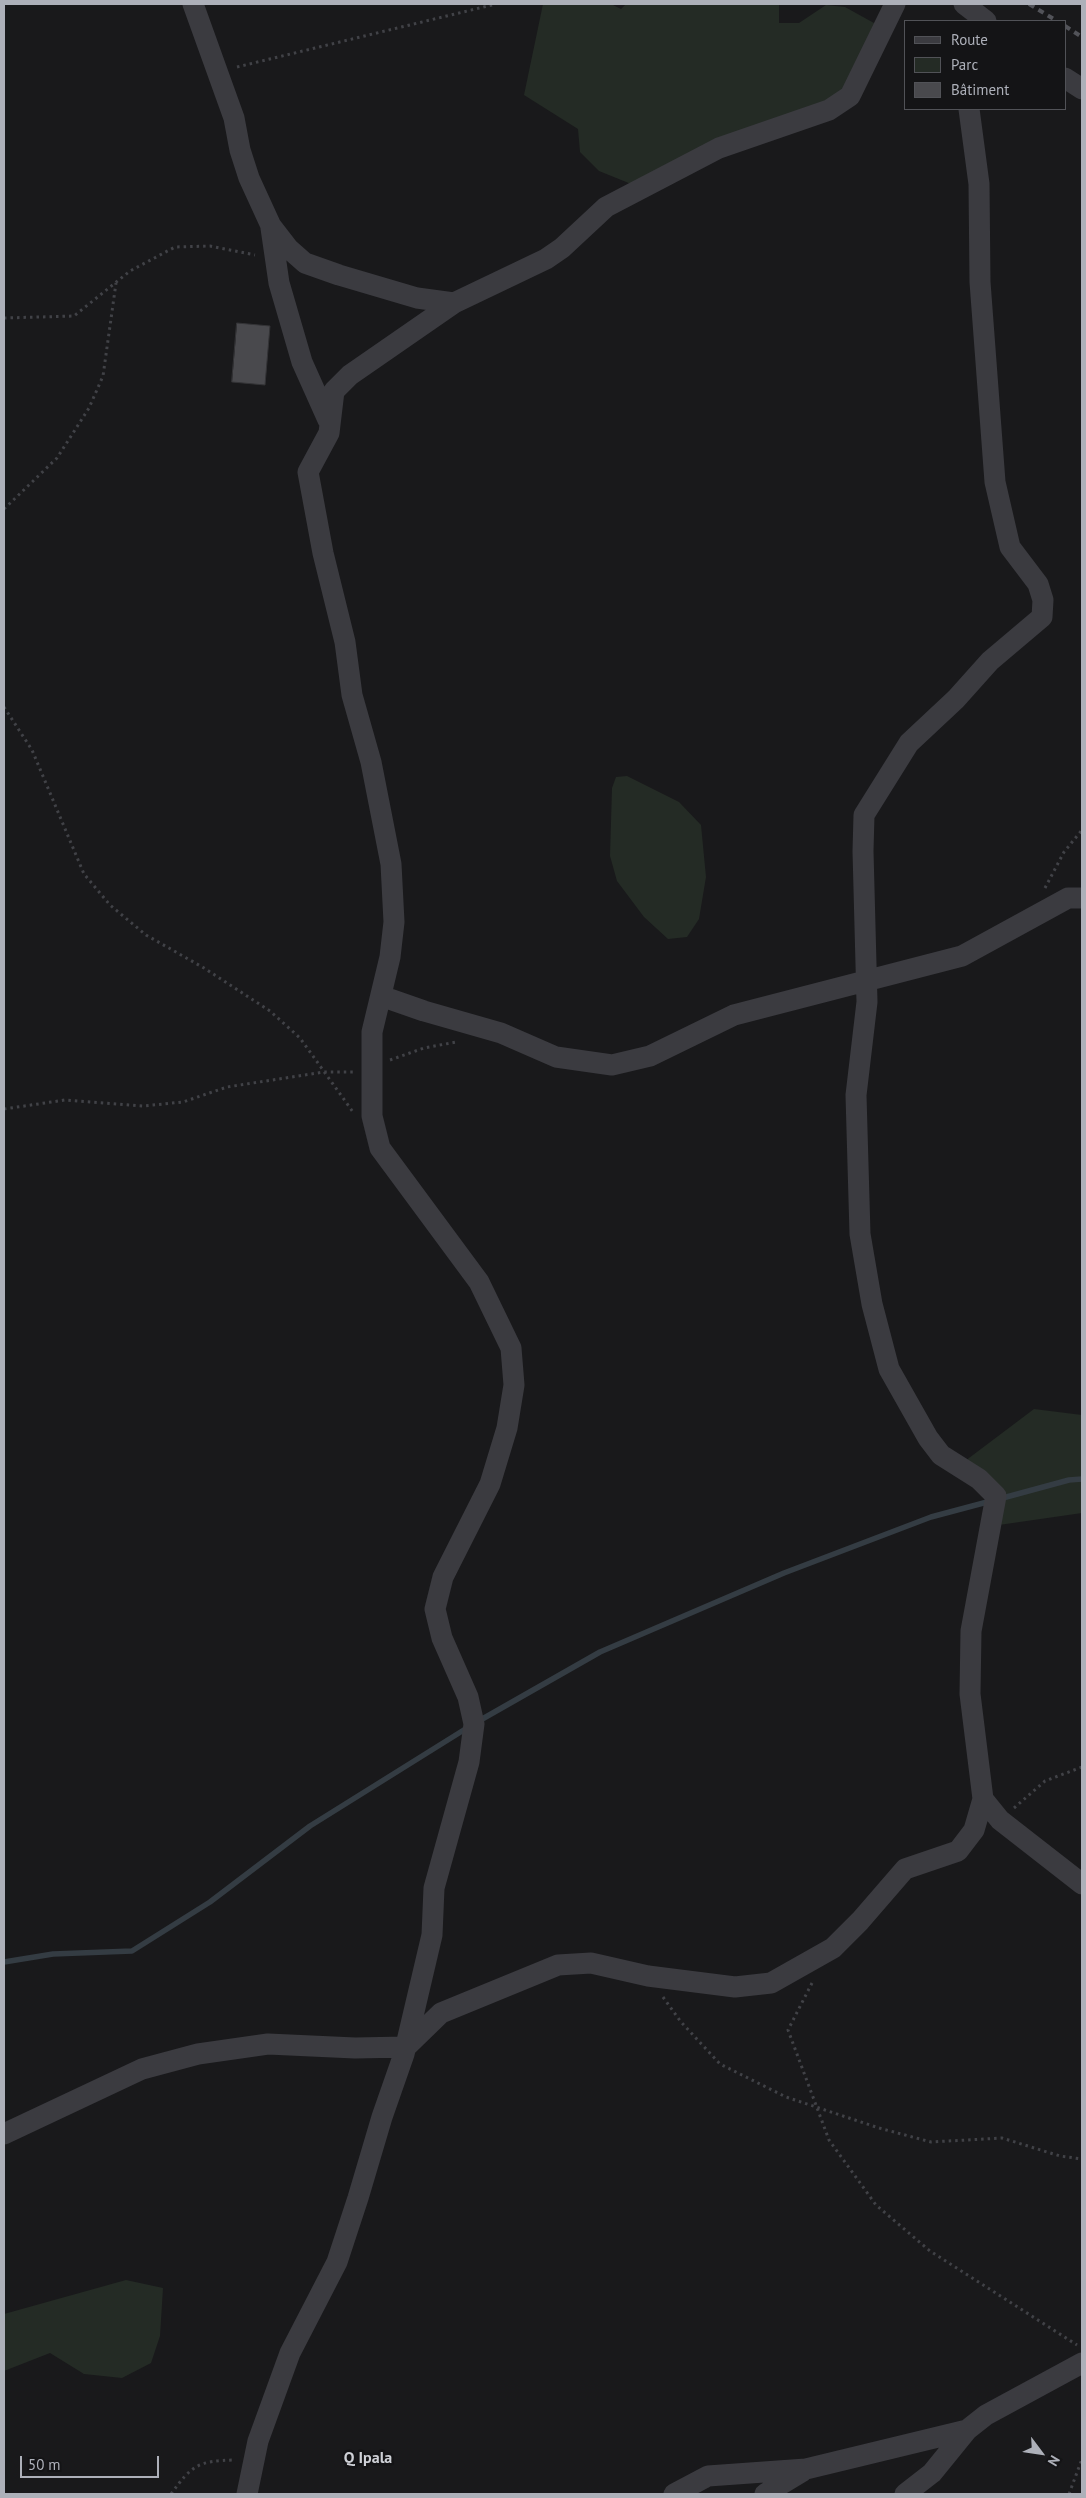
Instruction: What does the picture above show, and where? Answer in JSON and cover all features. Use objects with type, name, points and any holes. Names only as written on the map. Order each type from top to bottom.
[{"type":"street","points":[[194,4],[216,72],[234,118],[242,158],[258,200],[271,226],[294,255],[310,266],[417,298],[454,303]]},
{"type":"street","points":[[248,2494],[258,2441],[290,2353],[337,2262],[406,2047],[432,1935],[434,1888],[469,1762],[474,1724],[468,1696],[442,1638],[435,1609],[443,1577],[490,1484],[507,1428],[514,1385],[511,1348],[479,1282],[380,1148],[372,1116],[372,1032],[390,957],[394,922],[391,864],[371,762],[352,695],[345,642],[323,553],[308,472],[324,444],[330,425],[332,397],[337,387],[357,370],[454,303],[546,259],[562,248],[606,207],[719,148],[829,110],[850,96],[895,4]]},
{"type":"street","points":[[1066,79],[1082,89]]},
{"type":"street","points":[[4,2134],[142,2069],[198,2054],[268,2044],[355,2048],[406,2047],[441,2013],[558,1965],[590,1963],[648,1976],[735,1987],[770,1983],[833,1948],[860,1921],[905,1869],[958,1851],[974,1830],[983,1799],[970,1694],[971,1631],[996,1496],[979,1479],[941,1455],[928,1438],[889,1369],[872,1304],[860,1234],[856,1095],[867,1002],[865,981],[864,815],[910,743],[956,699],[990,661],[1042,617],[1043,600],[1038,584],[1010,547],[995,482],[980,282],[979,184],[969,110]]},
{"type":"street","points":[[271,226],[279,283],[302,362],[330,425]]},
{"type":"street","points":[[381,996],[424,1011],[501,1033],[556,1057],[612,1065],[650,1056],[734,1015],[962,956],[1068,898],[1082,898]]},
{"type":"street","points":[[983,1799],[1000,1820],[1082,1884]]},
{"type":"street","points":[[905,2494],[932,2472],[967,2430],[986,2415],[1082,2363]]},
{"type":"street","points":[[674,2494],[708,2476],[806,2469],[967,2430]]},
{"type":"street","points":[[765,2494],[806,2469]]},
{"type":"path","points":[[216,72],[496,4]]},
{"type":"path","points":[[4,318],[74,316],[130,271],[175,247],[210,246],[276,260]]},
{"type":"path","points":[[4,509],[58,458],[89,408],[103,376],[116,282]]},
{"type":"path","points":[[4,707],[32,750],[84,874],[110,905],[146,935],[204,968],[270,1011],[300,1038],[357,1118]]},
{"type":"path","points":[[1029,920],[1064,852],[1082,830]]},
{"type":"path","points":[[4,1109],[65,1100],[143,1106],[182,1102],[227,1087],[324,1072],[354,1072],[424,1048],[463,1040]]},
{"type":"path","points":[[1000,1820],[1045,1781],[1082,1768]]},
{"type":"path","points":[[648,1976],[681,2022],[720,2064],[786,2097],[930,2142],[1002,2138],[1060,2156],[1082,2159]]},
{"type":"path","points":[[813,1982],[788,2030],[829,2140],[876,2205],[930,2251],[1082,2348]]},
{"type":"path","points":[[1069,2494],[1082,2459]]},
{"type":"path","points":[[171,2494],[186,2473],[206,2461],[254,2460]]},
{"type":"green space","points":[[543,4],[611,4],[621,9],[626,4],[779,4],[779,23],[799,23],[826,5],[845,7],[883,28],[850,96],[641,188],[599,171],[580,152],[578,129],[524,95]]},
{"type":"green space","points":[[627,776],[679,802],[701,825],[706,877],[699,919],[687,937],[668,939],[644,917],[617,881],[610,856],[612,788],[616,777]]},
{"type":"green space","points":[[1034,1409],[1082,1415],[1082,1513],[992,1526],[996,1496],[965,1461]]},
{"type":"green space","points":[[126,2280],[163,2288],[160,2336],[151,2363],[122,2378],[84,2374],[50,2353],[4,2371],[4,2314]]},
{"type":"building","points":[[237,323],[270,326],[265,385],[232,382]]},
{"type":"waterway","points":[[999,1499],[1069,1480],[1082,1479]]},
{"type":"waterway","points":[[477,1722],[600,1652],[784,1573],[931,1517],[991,1501]]},
{"type":"waterway","points":[[4,1962],[53,1954],[132,1951],[210,1902],[310,1826],[467,1728]]},
{"type":"railway","points":[[1029,4],[1055,20]]},
{"type":"railway","points":[[1066,27],[1082,37]]},
{"type":"district","name":"Q Ipala","points":[[368,2458]]}]
